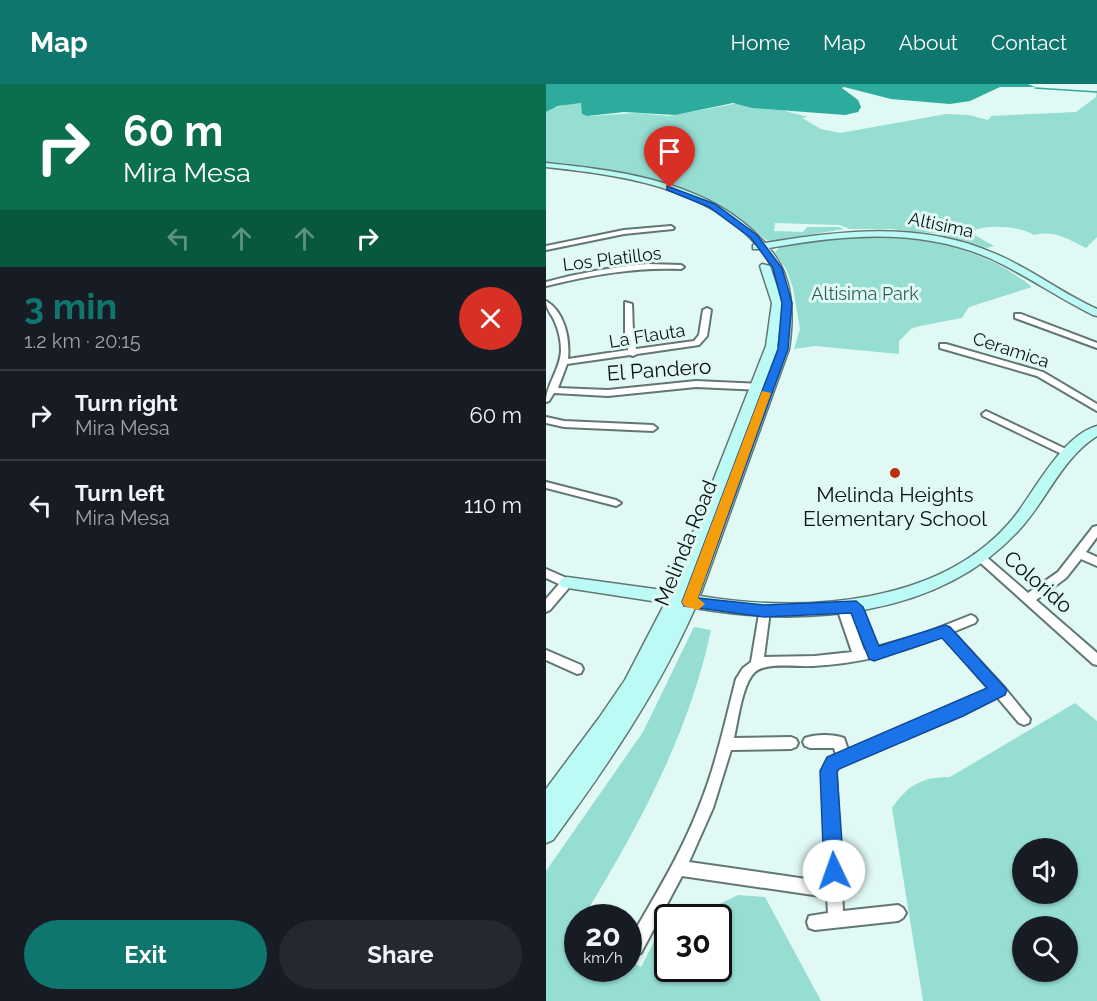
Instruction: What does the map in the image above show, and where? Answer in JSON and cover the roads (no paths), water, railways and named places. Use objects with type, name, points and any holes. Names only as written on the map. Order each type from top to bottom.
[{"type":"main road","name":"Melinda Road","points":[[546,167],[621,175],[670,188],[725,213],[781,275],[787,303],[783,349],[762,387],[652,676],[622,728],[546,833]]},
{"type":"main road","name":"Altisima","points":[[758,247],[823,235],[860,232],[932,237],[991,255],[1054,293],[1097,313]]},
{"type":"main road","points":[[567,583],[599,590],[764,611],[849,608],[920,588],[980,557],[1016,524],[1069,454],[1097,430]]},
{"type":"main road","name":"Melinda Road","points":[[546,805],[606,724],[682,600]]},
{"type":"street","points":[[546,248],[624,232],[671,228]]},
{"type":"street","name":"Los Platillos","points":[[546,284],[614,270],[657,265],[681,267]]},
{"type":"street","points":[[546,303],[559,320],[566,362],[553,390],[546,399]]},
{"type":"street","points":[[628,304],[633,354]]},
{"type":"street","name":"La Flauta","points":[[566,362],[696,344],[703,336],[707,310]]},
{"type":"street","points":[[1018,315],[1097,346]]},
{"type":"street","name":"Ceramica","points":[[943,346],[1040,374],[1097,408]]},
{"type":"street","name":"El Pandero","points":[[553,390],[609,393],[696,384],[762,387]]},
{"type":"street","points":[[986,414],[1069,454]]},
{"type":"street","points":[[546,420],[564,424],[653,428]]},
{"type":"street","points":[[546,485],[616,503]]},
{"type":"street","points":[[1029,599],[1062,575],[1097,530]]},
{"type":"street","points":[[1080,554],[1097,562]]},
{"type":"street","name":"Colorido","points":[[980,557],[1097,660]]},
{"type":"street","points":[[546,573],[567,583],[546,607]]},
{"type":"street","points":[[849,608],[874,654]]},
{"type":"street","points":[[849,608],[860,656]]},
{"type":"street","points":[[757,662],[764,611]]},
{"type":"street","points":[[642,934],[678,868],[706,808],[742,679],[749,668],[757,662],[811,662],[874,654],[945,631],[970,620]]},
{"type":"street","points":[[945,631],[1024,719]]},
{"type":"street","points":[[546,656],[577,669]]},
{"type":"street","points":[[836,920],[829,771],[833,763],[957,711],[999,690]]},
{"type":"street","points":[[725,744],[791,742]]},
{"type":"street","points":[[810,742],[839,742],[844,758]]},
{"type":"street","points":[[678,868],[835,891]]},
{"type":"street","points":[[815,922],[898,913]]},
{"type":"waterway","points":[[1035,88],[1097,92]]},
{"type":"place","name":"Melinda Heights Elementary School","points":[[895,473]]},
{"type":"park label","name":"Altisima Park","points":[[865,294]]}]
